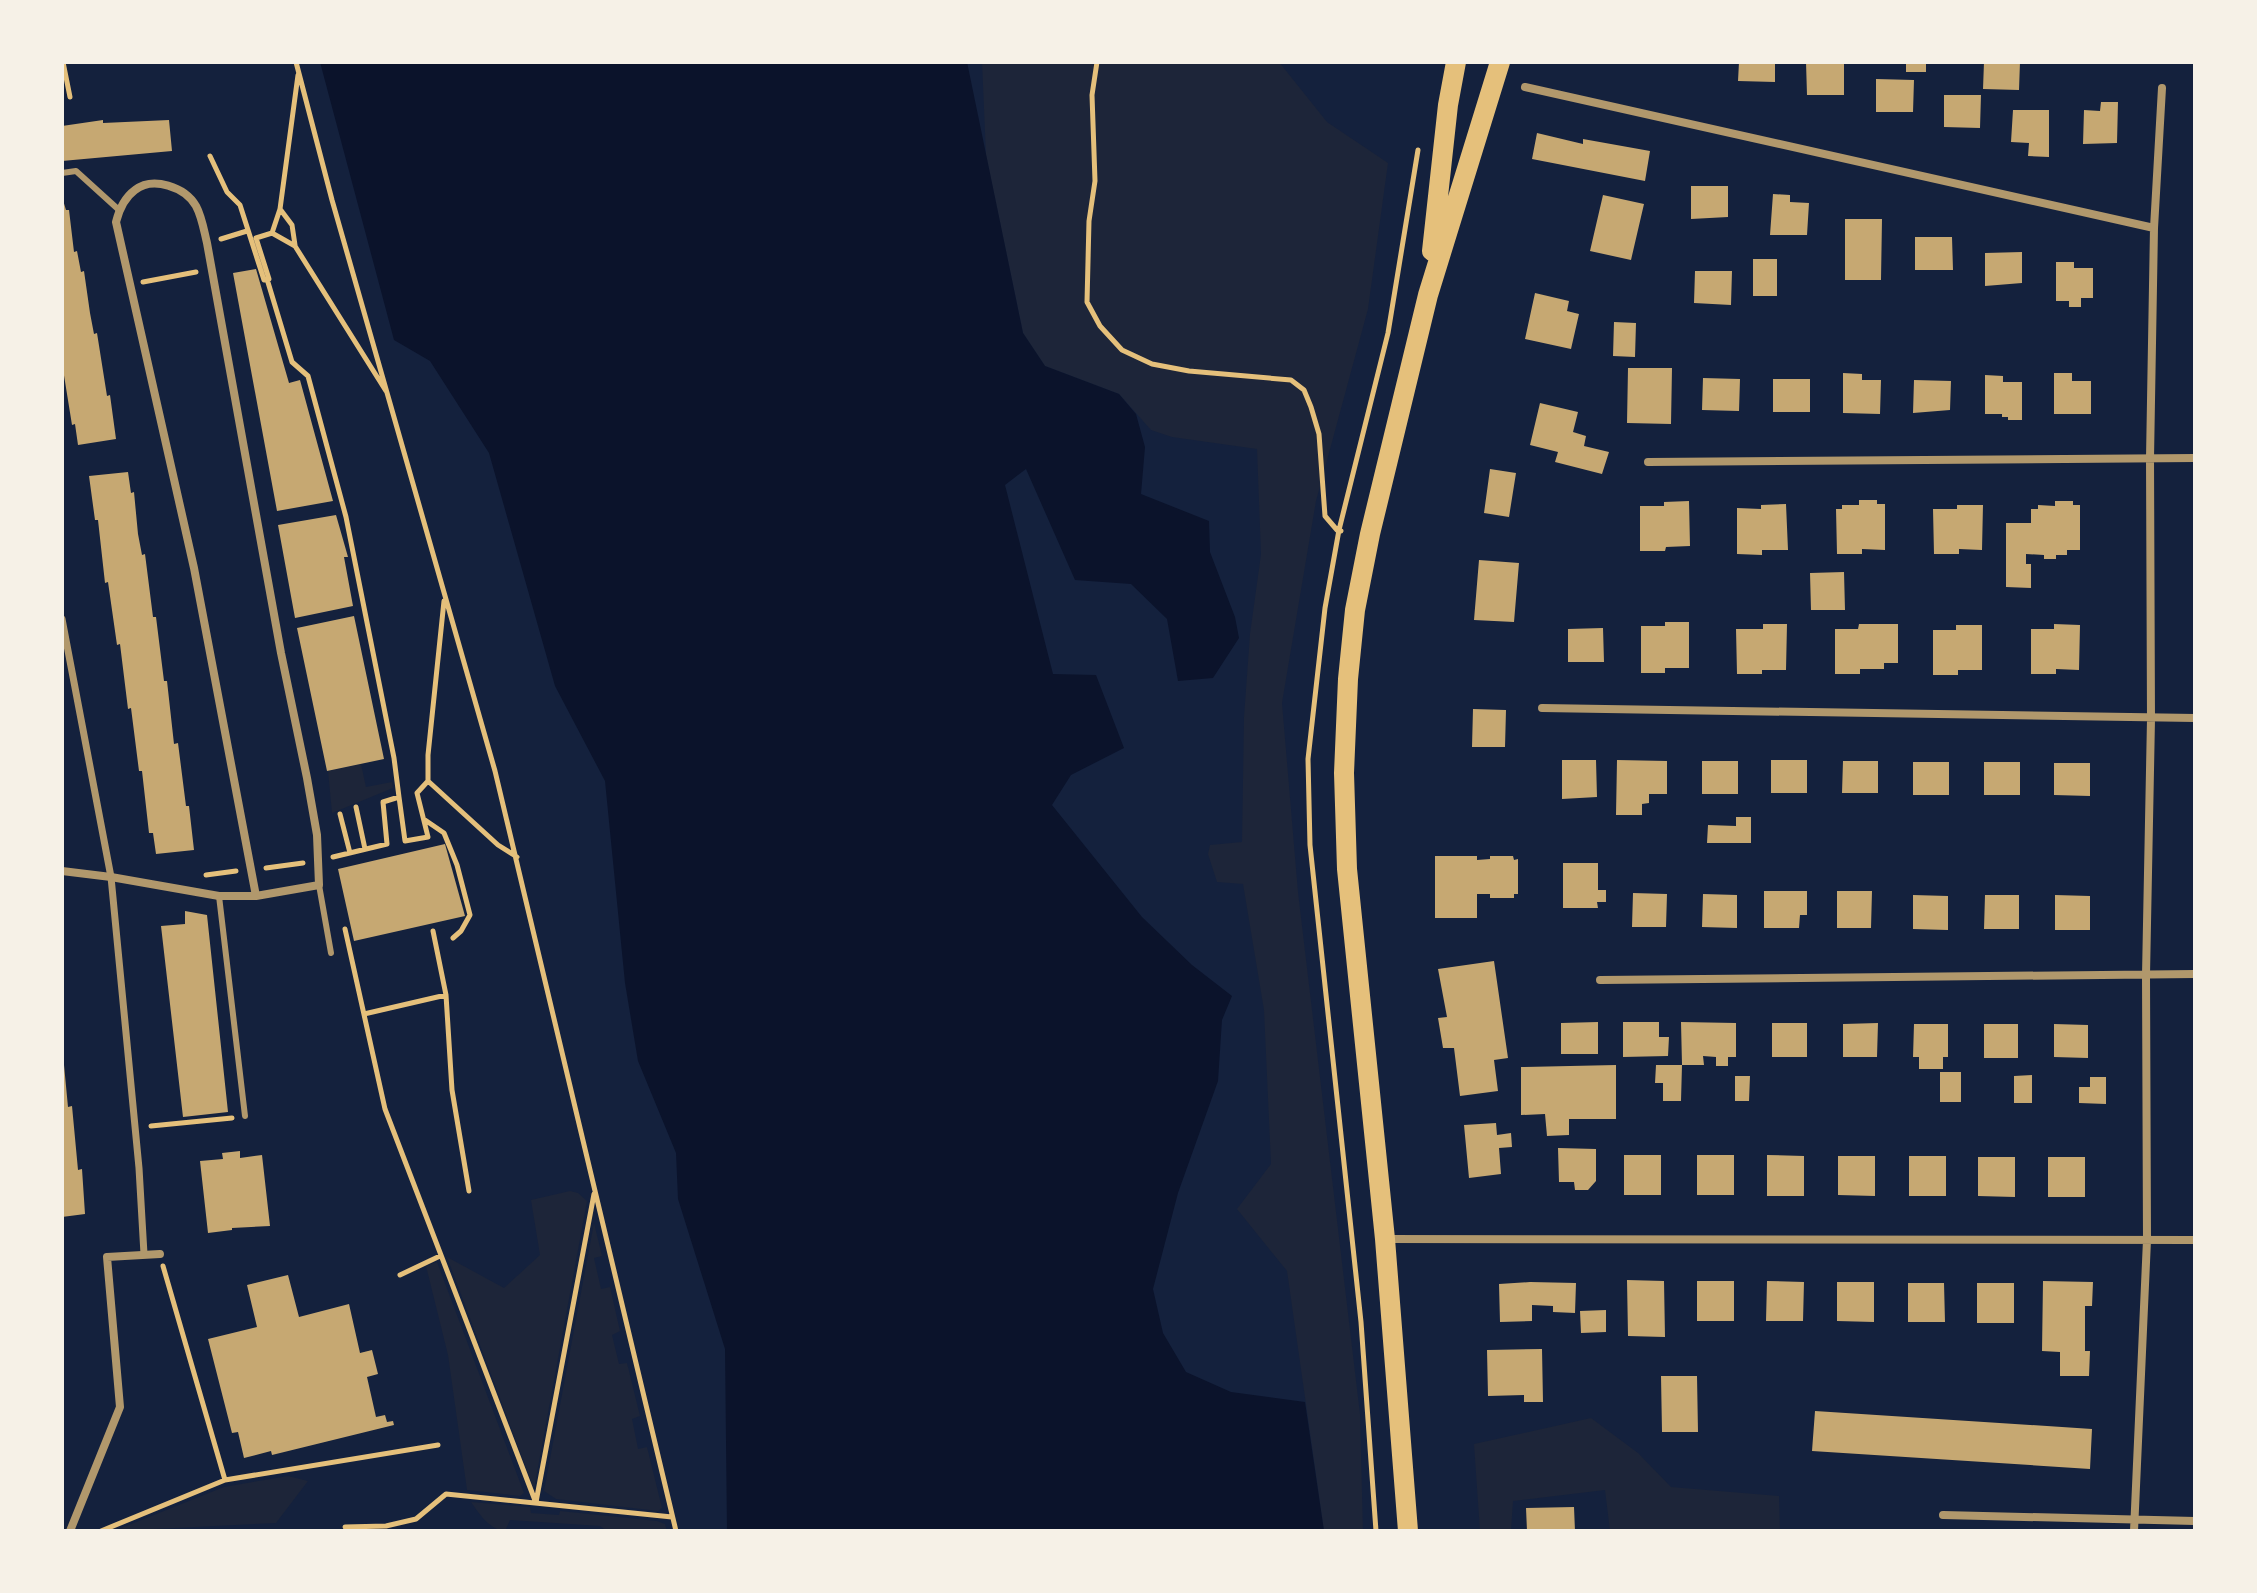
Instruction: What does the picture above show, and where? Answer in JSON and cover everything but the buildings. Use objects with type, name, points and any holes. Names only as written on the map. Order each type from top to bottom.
[{"type":"main road","points":[[1428,295],[1448,105],[1456,62]]},
{"type":"main road","points":[[1408,1531],[1385,1239],[1347,869],[1344,773],[1348,679],[1355,610],[1370,534],[1428,295],[1500,62]]},
{"type":"street","points":[[1525,87],[2154,228]]},
{"type":"street","points":[[2134,1531],[2147,1240],[2150,458],[2154,228],[2162,88]]},
{"type":"street","points":[[62,871],[219,896],[256,896],[319,885],[317,835],[278,639],[213,268],[196,207],[184,192],[153,184],[137,188],[119,210],[116,222],[194,568],[256,896]]},
{"type":"street","points":[[1648,462],[2195,458]]},
{"type":"street","points":[[62,619],[111,877],[144,1254]]},
{"type":"street","points":[[1542,708],[2195,718]]},
{"type":"street","points":[[1600,980],[2195,974]]},
{"type":"street","points":[[1385,1239],[2195,1240]]},
{"type":"street","points":[[70,1531],[120,1407],[107,1257],[160,1254]]},
{"type":"street","points":[[1943,1515],[2195,1521]]},
{"type":"lane","points":[[62,173],[76,171],[119,210]]},
{"type":"lane","points":[[319,885],[331,953]]},
{"type":"lane","points":[[219,896],[245,1116]]},
{"type":"path","points":[[63,62],[70,97]]},
{"type":"path","points":[[296,62],[517,857],[676,1531]]},
{"type":"path","points":[[1097,62],[1092,95],[1095,181],[1089,221],[1087,302],[1100,326],[1122,350],[1152,364],[1189,371],[1291,380],[1304,390],[1319,434],[1325,516],[1337,530],[1370,534]]},
{"type":"path","points":[[272,233],[280,209],[298,70]]},
{"type":"path","points":[[210,156],[227,192],[240,205],[264,280],[267,279]]},
{"type":"path","points":[[280,209],[292,225],[295,246],[391,399]]},
{"type":"path","points":[[207,243],[247,231]]},
{"type":"path","points":[[295,246],[272,233],[256,238],[292,362],[308,376],[346,517],[394,758],[405,841],[428,837],[417,793],[428,781],[444,596]]},
{"type":"path","points":[[130,285],[213,268]]},
{"type":"path","points":[[428,781],[498,845],[517,857]]},
{"type":"path","points":[[338,856],[387,844],[383,802],[399,797]]},
{"type":"path","points":[[356,807],[365,850]]},
{"type":"path","points":[[340,814],[350,853]]},
{"type":"path","points":[[424,819],[444,833],[457,865],[470,915],[453,938]]},
{"type":"path","points":[[203,875],[331,857],[333,866]]},
{"type":"path","points":[[343,920],[385,1109],[536,1503]]},
{"type":"path","points":[[433,931],[446,995],[452,1090],[469,1191]]},
{"type":"path","points":[[364,1014],[446,995]]},
{"type":"path","points":[[135,1128],[245,1116]]},
{"type":"path","points":[[536,1503],[595,1190]]},
{"type":"path","points":[[160,1254],[225,1480]]},
{"type":"path","points":[[400,1275],[440,1256]]},
{"type":"path","points":[[101,1531],[225,1480],[438,1445]]},
{"type":"path","points":[[345,1527],[386,1526],[416,1519],[446,1494],[672,1517]]},
{"type":"shaded area","points":[[320,62],[967,62],[1023,333],[1045,366],[1119,394],[1136,414],[1145,447],[1141,494],[1209,521],[1210,552],[1235,617],[1239,638],[1213,678],[1178,681],[1167,619],[1131,584],[1075,580],[1026,469],[1005,485],[1053,674],[1096,675],[1124,748],[1071,775],[1052,805],[1142,917],[1192,965],[1232,996],[1222,1020],[1218,1081],[1178,1193],[1153,1289],[1163,1333],[1186,1372],[1231,1392],[1305,1402],[1324,1531],[727,1531],[725,1349],[678,1199],[676,1153],[638,1061],[625,983],[605,781],[555,686],[489,453],[430,361],[394,340]]},
{"type":"shaded area","points":[[982,62],[1279,62],[1327,122],[1388,163],[1368,309],[1316,501],[1282,703],[1298,892],[1360,1414],[1363,1531],[1324,1531],[1287,1271],[1237,1209],[1271,1164],[1264,1010],[1243,884],[1217,882],[1208,854],[1210,845],[1242,842],[1244,717],[1250,634],[1261,554],[1257,449],[1172,437],[1151,430],[1119,394],[1045,366],[1023,333],[986,155]]},
{"type":"shaded area","points":[[361,764],[366,787],[392,782],[393,788],[332,813],[328,771]]},
{"type":"shaded area","points":[[570,1191],[587,1201],[534,1489],[447,1257],[504,1288],[540,1255],[531,1200]]},
{"type":"shaded area","points":[[594,1223],[602,1256],[594,1258],[601,1289],[610,1287],[620,1331],[612,1335],[619,1364],[627,1363],[640,1416],[632,1419],[638,1449],[647,1447],[662,1508],[658,1511],[556,1499],[544,1491]]},
{"type":"shaded area","points":[[437,1262],[524,1493],[520,1496],[467,1490],[448,1355],[426,1266]]},
{"type":"shaded area","points":[[1591,1418],[1638,1453],[1671,1487],[1779,1496],[1780,1531],[1610,1531],[1605,1490],[1513,1501],[1511,1531],[1480,1531],[1474,1444]]},
{"type":"shaded area","points":[[288,1476],[308,1481],[276,1523],[114,1531],[224,1487]]},
{"type":"shaded area","points":[[471,1502],[530,1507],[531,1513],[559,1515],[560,1511],[657,1521],[665,1524],[667,1531],[607,1531],[600,1526],[510,1520],[505,1531],[490,1525]]}]
